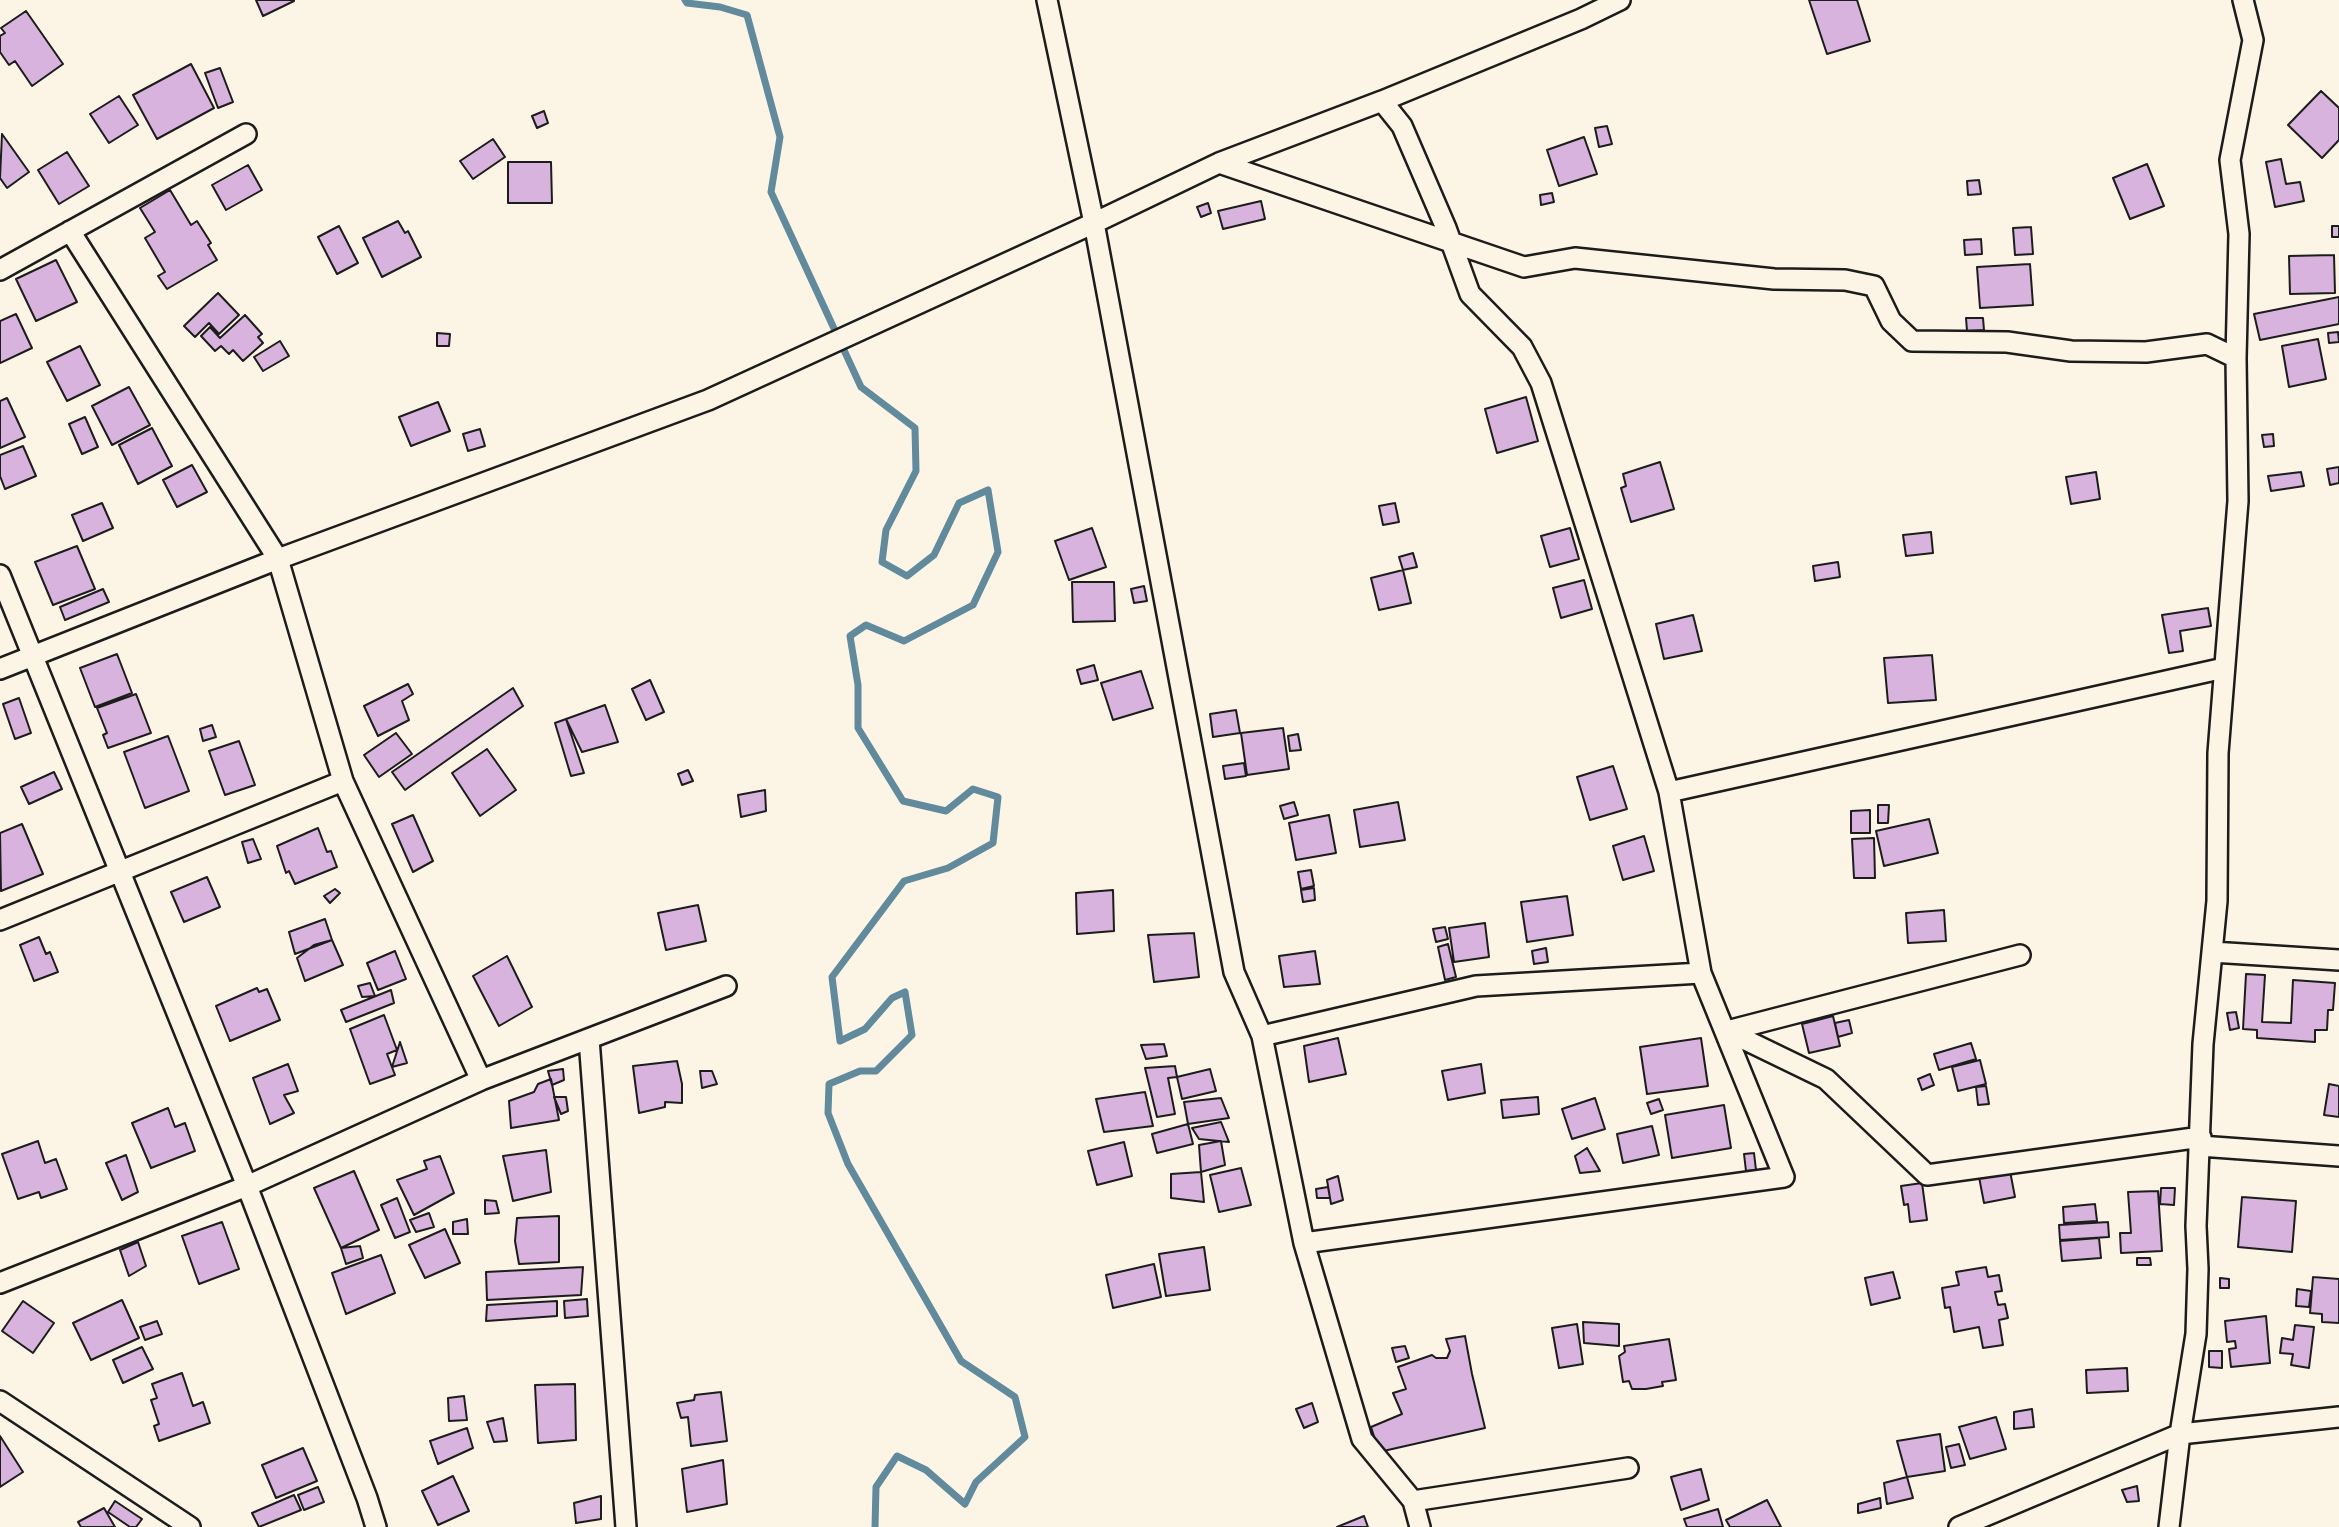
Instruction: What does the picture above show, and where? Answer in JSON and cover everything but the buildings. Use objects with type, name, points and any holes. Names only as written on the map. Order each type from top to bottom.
[{"type":"street","points":[[1047,0],[1094,223],[1234,972],[1262,1036],[1304,1243],[1362,1439],[1413,1502],[1420,1527]]},
{"type":"street","points":[[0,669],[278,559],[708,400],[1219,163],[1382,101],[1581,19],[1620,0]]},
{"type":"street","points":[[2169,1527],[2196,1334],[2199,1269],[2196,1226],[2203,1044],[2217,901],[2218,753],[2238,501],[2236,358],[2239,234],[2230,160],[2253,40],[2243,0]]},
{"type":"street","points":[[1304,1243],[1784,1177],[1702,973],[1669,792],[1541,383],[1522,347],[1469,294],[1402,126],[1382,101]]},
{"type":"street","points":[[0,270],[246,134]]},
{"type":"street","points":[[1219,163],[1524,267],[1574,258],[1774,279],[1855,282],[1874,286],[1892,321],[1912,341],[2007,342],[2083,351],[2146,352],[2207,344],[2236,358]]},
{"type":"street","points":[[70,231],[278,559],[343,781],[481,1080]]},
{"type":"street","points":[[0,575],[247,1186],[376,1527]]},
{"type":"street","points":[[1669,792],[2224,668]]},
{"type":"street","points":[[0,920],[343,781]]},
{"type":"street","points":[[2212,952],[2339,960]]},
{"type":"street","points":[[1727,1031],[2020,955]]},
{"type":"street","points":[[1262,1036],[1476,986],[1702,973]]},
{"type":"street","points":[[0,1283],[247,1186],[481,1080],[726,986]]},
{"type":"street","points":[[1727,1031],[1826,1079],[1927,1175],[2201,1141],[2339,1156]]},
{"type":"street","points":[[589,1039],[626,1527]]},
{"type":"street","points":[[0,1401],[190,1527]]},
{"type":"street","points":[[1959,1527],[2180,1434],[2339,1417]]},
{"type":"street","points":[[1413,1502],[1628,1468]]},
{"type":"waterway","points":[[685,0],[687,3],[720,7],[747,15],[780,137],[771,192],[861,387],[915,428],[916,471],[886,530],[882,562],[907,576],[934,555],[959,503],[988,490],[998,552],[973,605],[904,641],[866,625],[850,636],[858,685],[858,728],[903,801],[946,811],[973,789],[998,797],[993,843],[948,868],[904,881],[832,977],[840,1041],[865,1029],[892,998],[905,992],[912,1035],[876,1071],[860,1071],[829,1084],[828,1113],[848,1164],[961,1361],[1015,1397],[1025,1437],[976,1482],[965,1504],[926,1470],[897,1456],[876,1487],[875,1527]]}]
